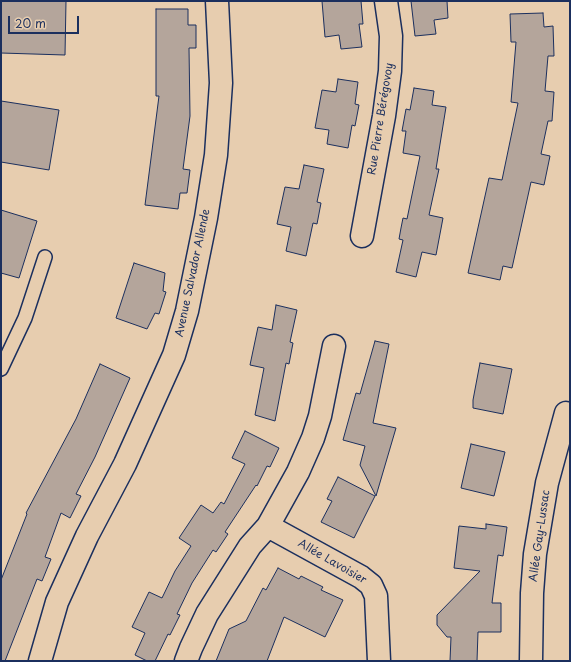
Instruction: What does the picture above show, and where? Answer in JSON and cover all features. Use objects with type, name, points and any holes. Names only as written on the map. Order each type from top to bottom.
[{"type":"street","name":"Avenue Salvador Allende","points":[[40,661],[57,602],[87,536],[125,464],[174,355],[187,311],[206,218],[216,155],[221,83],[217,1]]},
{"type":"street","name":"Rue Pierre Bérégovoy","points":[[362,236],[384,116],[390,71],[391,36],[386,1]]},
{"type":"street","points":[[186,661],[207,614],[250,546],[268,526],[298,472],[313,438],[325,395],[334,346]]},
{"type":"street","name":"Allée Gay-Lussac","points":[[531,661],[532,593],[535,554],[548,483],[566,413]]},
{"type":"street","name":"Allée Lavoisier","points":[[268,526],[361,576],[371,585],[376,596],[379,661]]},
{"type":"lane","points":[[1,369],[26,318],[45,258]]},
{"type":"building","points":[[1,1],[66,1],[65,55],[1,53]]},
{"type":"building","points":[[322,1],[361,1],[363,24],[359,24],[362,47],[341,49],[339,35],[325,37]]},
{"type":"building","points":[[411,1],[447,1],[448,18],[434,20],[436,34],[415,36]]},
{"type":"building","points":[[156,9],[188,9],[188,25],[196,25],[196,48],[189,48],[190,116],[183,169],[190,170],[187,193],[180,193],[178,209],[145,205],[159,96],[156,96]]},
{"type":"building","points":[[543,13],[544,27],[553,26],[554,56],[548,56],[545,91],[554,92],[552,121],[548,121],[541,154],[550,156],[544,185],[531,182],[512,268],[503,266],[500,280],[468,273],[489,178],[502,180],[518,103],[511,102],[516,42],[511,42],[510,14]]},
{"type":"building","points":[[338,79],[358,82],[355,104],[359,105],[355,126],[352,125],[348,148],[327,144],[329,130],[315,128],[322,90],[336,92]]},
{"type":"building","points":[[414,88],[434,91],[432,105],[446,107],[436,169],[439,169],[429,215],[443,218],[436,255],[422,252],[416,277],[396,272],[403,240],[399,239],[403,218],[407,219],[420,156],[403,153],[406,131],[402,131],[406,109],[410,110]]},
{"type":"building","points":[[1,101],[59,110],[49,170],[1,162]]},
{"type":"building","points":[[304,165],[324,169],[317,202],[321,203],[317,224],[313,223],[306,256],[286,251],[291,227],[277,224],[285,187],[299,189]]},
{"type":"building","points":[[1,210],[37,221],[19,278],[1,273]]},
{"type":"building","points":[[134,263],[165,273],[163,291],[166,292],[159,314],[155,313],[147,329],[116,318]]},
{"type":"building","points":[[276,305],[297,310],[290,342],[293,343],[289,364],[286,363],[275,421],[255,415],[264,368],[250,365],[258,327],[272,330]]},
{"type":"building","points":[[375,341],[389,344],[373,423],[396,428],[376,496],[360,465],[365,446],[343,440],[356,393],[360,394]]},
{"type":"building","points":[[480,363],[512,369],[503,414],[473,408],[473,400]]},
{"type":"building","points":[[100,364],[130,378],[95,457],[76,494],[81,496],[70,518],[61,513],[45,557],[51,559],[42,581],[37,579],[5,661],[1,661],[1,580],[27,514],[26,513],[76,419]]},
{"type":"building","points":[[245,431],[279,448],[270,467],[267,466],[257,486],[256,485],[225,532],[228,534],[216,552],[213,550],[192,583],[177,614],[180,615],[170,635],[168,634],[155,661],[147,661],[135,655],[145,633],[132,627],[149,592],[162,598],[175,571],[191,546],[179,538],[201,505],[213,513],[221,502],[224,504],[245,464],[232,458]]},
{"type":"building","points":[[471,444],[505,452],[494,496],[461,488]]},
{"type":"building","points":[[338,477],[375,496],[354,538],[321,522],[332,501],[327,499]]},
{"type":"building","points":[[486,524],[507,527],[503,556],[498,555],[492,603],[501,603],[501,632],[478,632],[477,661],[450,661],[451,637],[447,637],[437,625],[437,615],[480,571],[454,568],[459,526],[486,529]]},
{"type":"building","points":[[278,568],[299,579],[301,576],[323,587],[321,590],[343,600],[325,637],[284,617],[267,661],[216,661],[229,629],[246,621],[263,588],[266,590]]}]
